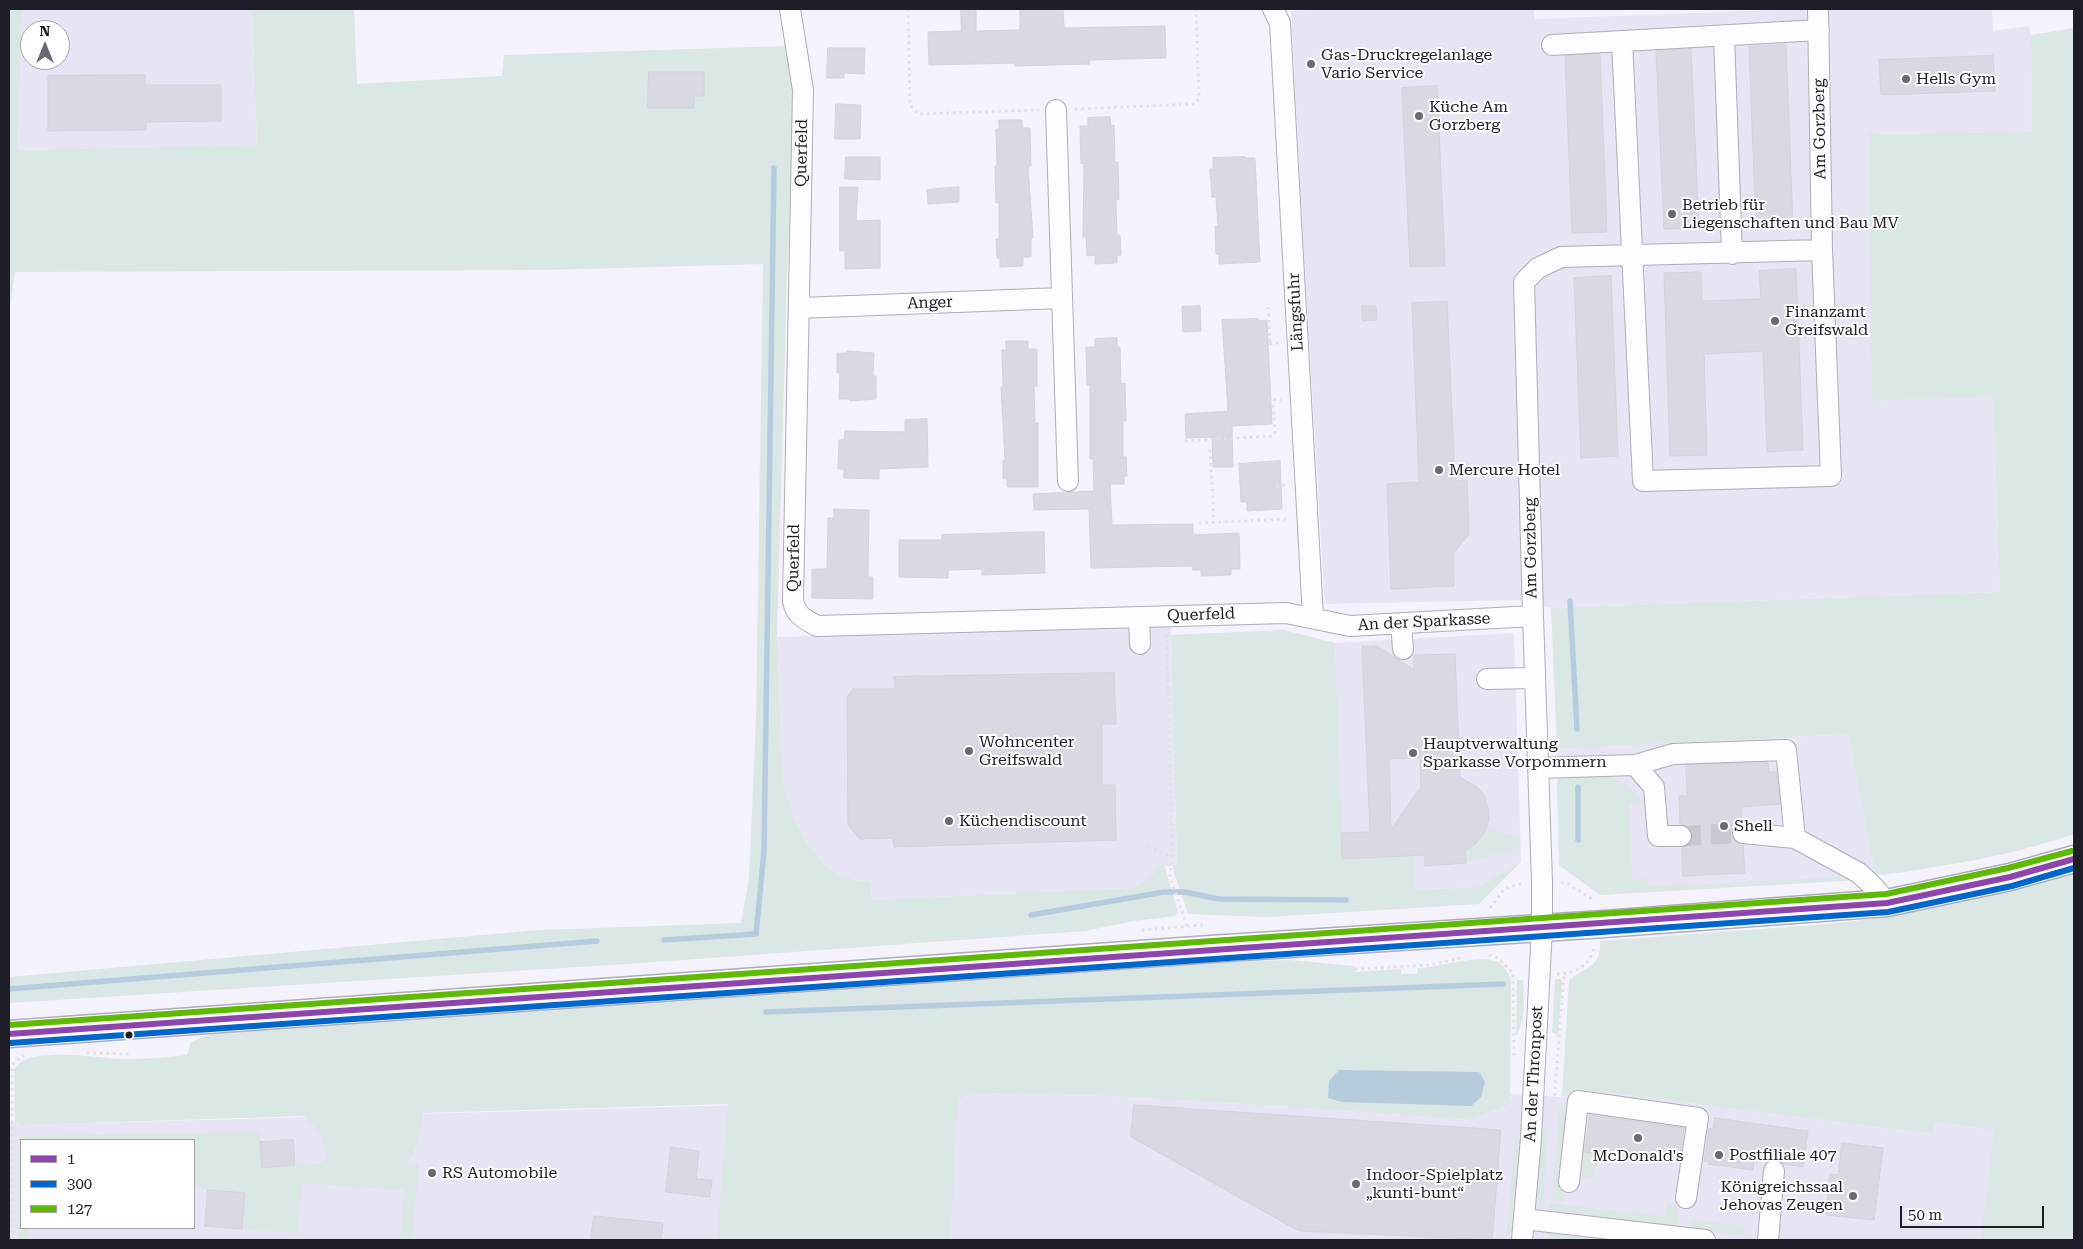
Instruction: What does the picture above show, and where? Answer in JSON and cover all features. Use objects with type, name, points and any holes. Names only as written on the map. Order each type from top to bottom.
[{"type":"main road","points":[[9,1034],[1887,903],[2010,876],[2074,859]]},
{"type":"street","name":"Querfeld","points":[[790,9],[803,90],[793,602],[795,610],[800,617],[817,626],[1286,613]]},
{"type":"street","name":"Längsfuhr","points":[[1274,9],[1280,23],[1313,617]]},
{"type":"street","name":"Am Gorzberg","points":[[1631,256],[1643,482],[1832,476],[1822,250],[1818,9]]},
{"type":"street","points":[[1552,45],[1819,30]]},
{"type":"street","points":[[1724,36],[1732,254]]},
{"type":"street","points":[[1622,41],[1631,256]]},
{"type":"street","points":[[1056,110],[1068,482]]},
{"type":"street","name":"Am Gorzberg","points":[[1542,928],[1524,282],[1538,268],[1561,258],[1822,250]]},
{"type":"street","name":"Anger","points":[[799,308],[1061,298]]},
{"type":"street","name":"An der Sparkasse","points":[[1286,613],[1350,626],[1532,616]]},
{"type":"street","points":[[1139,617],[1140,644]]},
{"type":"street","points":[[1401,623],[1402,649]]},
{"type":"street","points":[[1487,679],[1534,678]]},
{"type":"street","points":[[1538,768],[1635,766],[1673,754],[1786,750],[1795,838]]},
{"type":"street","points":[[1635,766],[1654,787],[1658,836],[1681,836]]},
{"type":"street","points":[[1743,833],[1795,838],[1859,873],[1887,903]]},
{"type":"street","name":"An der Thronpost","points":[[1522,1240],[1531,1138],[1542,928]]},
{"type":"street","points":[[1569,1182],[1578,1102],[1698,1118],[1686,1198]]},
{"type":"street","points":[[1768,1240],[1774,1171]]},
{"type":"street","points":[[1524,1219],[1705,1240]]},
{"type":"path","points":[[908,9],[910,105],[918,114],[1195,104],[1199,98],[1196,9]]},
{"type":"path","points":[[1268,307],[1270,343]]},
{"type":"path","points":[[1185,441],[1272,436],[1275,433],[1273,400]]},
{"type":"path","points":[[1210,450],[1214,522]]},
{"type":"path","points":[[1198,523],[1277,522],[1307,518]]},
{"type":"path","points":[[1167,630],[1172,857],[1170,876],[1187,926]]},
{"type":"path","points":[[1148,848],[1172,857]]},
{"type":"path","points":[[1558,882],[1567,883],[1594,901]]},
{"type":"path","points":[[1564,974],[1583,966],[1593,957],[1595,941]]},
{"type":"path","points":[[1482,955],[1498,958],[1513,973]]},
{"type":"path","points":[[1355,969],[1431,965],[1467,957]]},
{"type":"path","points":[[83,1053],[129,1054]]},
{"type":"path","points":[[13,1240],[12,1068],[14,1062],[31,1054]]},
{"type":"shaded area","points":[[9,9],[22,9],[22,20],[20,20],[18,150],[257,145],[252,9],[354,9],[357,84],[502,76],[504,55],[786,46],[795,92],[787,274],[777,637],[783,784],[794,817],[808,845],[824,864],[840,875],[855,880],[871,882],[872,900],[1131,888],[1144,882],[1161,865],[1164,865],[1178,912],[1175,916],[1134,921],[1085,931],[641,963],[9,1003],[9,977],[539,930],[741,923],[749,879],[756,720],[763,264],[543,270],[15,272],[9,316]]},
{"type":"shaded area","points":[[22,9],[252,9],[257,145],[18,150],[20,70],[70,70],[70,20],[22,20]]},
{"type":"shaded area","points":[[1338,9],[1534,9],[1535,19],[1802,9],[1992,10],[1993,31],[2029,26],[2031,35],[2032,132],[1869,134],[1873,401],[1993,395],[2000,592],[1551,608],[1518,600],[1325,604],[1291,11]]},
{"type":"shaded area","points":[[2074,28],[2074,834],[1991,857],[1908,872],[1875,875],[1848,734],[1557,749],[1551,608],[2000,592],[1993,396],[1872,401],[1869,134],[2032,132],[2031,35]]},
{"type":"shaded area","points":[[1171,626],[1177,864],[1173,866],[1161,865],[1141,885],[1131,888],[872,900],[871,882],[855,880],[840,875],[824,864],[808,845],[794,817],[783,784],[777,637]]},
{"type":"shaded area","points":[[1284,630],[1335,643],[1343,859],[1413,856],[1415,890],[1478,887],[1521,862],[1479,904],[1268,917],[1188,914],[1173,866],[1177,864],[1171,635]]},
{"type":"shaded area","points":[[1514,633],[1521,862],[1478,887],[1415,890],[1413,856],[1342,859],[1335,643]]},
{"type":"shaded area","points":[[1848,734],[1875,875],[1846,881],[1600,895],[1559,865],[1557,749]]},
{"type":"shaded area","points":[[1595,773],[1610,777],[1627,786],[1642,802],[1629,804],[1632,880],[1647,879],[1648,887],[1846,877],[1850,880],[1600,895],[1559,865],[1557,782],[1564,776]]},
{"type":"shaded area","points":[[1487,828],[1520,838],[1520,847],[1466,863],[1465,850],[1475,844]]},
{"type":"shaded area","points":[[2074,869],[2074,1240],[1981,1240],[1994,1130],[1934,1122],[1932,1134],[1578,1089],[1562,1097],[1569,980],[1596,961],[1600,950],[1600,941],[1828,924],[1880,918]]},
{"type":"shaded area","points":[[1290,960],[1354,966],[1355,972],[1401,969],[1401,974],[1417,974],[1417,968],[1471,960],[1492,960],[1500,963],[1511,979],[1510,1104],[1470,1120],[1113,1096],[977,1093],[958,1099],[950,1240],[717,1240],[728,1104],[423,1113],[417,1145],[407,1164],[419,1163],[412,1240],[400,1240],[404,1190],[302,1183],[298,1233],[242,1229],[244,1193],[208,1190],[195,1185],[195,1139],[20,1139],[20,1229],[28,1229],[28,1240],[17,1240],[17,1140],[23,1136],[260,1133],[262,1167],[319,1164],[327,1156],[319,1132],[305,1116],[22,1125],[15,1122],[14,1070],[21,1062],[32,1058],[47,1055],[80,1055],[138,1059],[187,1055],[191,1042],[215,1032],[347,1024],[403,1016],[1148,965]]},
{"type":"shaded area","points":[[1555,979],[1561,979],[1562,981],[1558,1035],[1552,1032]]},
{"type":"shaded area","points":[[1517,980],[1523,980],[1524,1002],[1523,1016],[1516,1036]]},
{"type":"shaded area","points":[[1578,1089],[1931,1134],[1933,1122],[1994,1130],[2074,1240],[9,1240],[9,1122],[22,1125],[958,1099],[977,1093],[1113,1096],[1470,1120],[1510,1104],[1511,1094],[1562,1097]]},
{"type":"shaded area","points":[[1560,1103],[1572,1117],[1565,1202],[1552,1201]]},
{"type":"shaded area","points":[[1549,1125],[1542,1210],[1536,1199],[1543,1132]]},
{"type":"shaded area","points":[[1515,1136],[1521,1143],[1514,1230],[1506,1238]]},
{"type":"shaded area","points":[[1576,1151],[1597,1153],[1593,1178],[1573,1175]]},
{"type":"shaded area","points":[[1550,1203],[1665,1217],[1667,1203],[1677,1208],[1678,1218],[1673,1227],[1549,1212]]},
{"type":"shaded area","points":[[1692,1220],[1746,1226],[1741,1235],[1691,1229]]},
{"type":"shaded area","points":[[1548,1230],[1604,1237],[1604,1240],[1547,1240]]},
{"type":"water","points":[[1339,1070],[1479,1072],[1485,1082],[1481,1097],[1471,1106],[1342,1102],[1328,1098],[1329,1081]]},
{"type":"building","points":[[961,9],[976,9],[976,31],[1020,30],[1020,9],[1063,9],[1064,28],[1165,26],[1166,58],[1089,60],[1090,64],[1015,66],[1015,63],[929,65],[928,32],[961,31]]},
{"type":"building","points":[[1786,45],[1793,226],[1756,227],[1749,47]]},
{"type":"building","points":[[828,48],[865,48],[864,74],[844,73],[844,78],[827,78]]},
{"type":"building","points":[[1691,49],[1699,228],[1664,229],[1656,51]]},
{"type":"building","points":[[1600,54],[1607,232],[1572,233],[1565,56]]},
{"type":"building","points":[[1993,56],[1995,91],[1881,95],[1879,60]]},
{"type":"building","points":[[649,72],[704,72],[704,96],[694,96],[694,108],[648,108]]},
{"type":"building","points":[[145,75],[145,85],[221,85],[221,121],[146,122],[146,130],[48,131],[48,76]]},
{"type":"building","points":[[1437,86],[1445,266],[1410,267],[1402,88]]},
{"type":"building","points":[[836,104],[861,105],[860,139],[835,139]]},
{"type":"building","points":[[1110,117],[1111,126],[1114,125],[1115,162],[1118,162],[1119,199],[1116,200],[1117,235],[1120,235],[1121,255],[1117,255],[1117,263],[1095,264],[1095,255],[1087,256],[1086,237],[1083,237],[1084,163],[1081,164],[1080,126],[1088,126],[1088,118]]},
{"type":"building","points":[[999,120],[1022,120],[1022,128],[1030,128],[1031,166],[1028,166],[1033,238],[1031,239],[1031,257],[1023,257],[1023,266],[1000,267],[1000,258],[997,258],[996,239],[999,239],[999,203],[996,203],[995,166],[997,166],[996,129],[999,129]]},
{"type":"building","points":[[846,157],[880,157],[880,180],[845,179]]},
{"type":"building","points":[[1213,158],[1255,158],[1260,262],[1219,264],[1219,254],[1216,254],[1215,226],[1218,226],[1216,197],[1212,197],[1210,169],[1213,169]]},
{"type":"building","points":[[840,187],[858,187],[856,221],[880,220],[880,268],[845,269],[845,251],[840,251]]},
{"type":"building","points":[[959,187],[959,202],[928,204],[927,190]]},
{"type":"building","points":[[1796,269],[1803,450],[1767,452],[1763,351],[1704,354],[1707,455],[1670,456],[1664,273],[1701,272],[1702,301],[1761,299],[1759,271]]},
{"type":"building","points":[[1611,276],[1618,456],[1581,458],[1574,278]]},
{"type":"building","points":[[1447,302],[1455,481],[1467,480],[1469,534],[1453,554],[1454,586],[1391,589],[1387,484],[1419,482],[1412,303]]},
{"type":"building","points":[[1200,306],[1201,331],[1183,332],[1182,307]]},
{"type":"building","points":[[1362,306],[1376,306],[1377,320],[1363,321]]},
{"type":"building","points":[[1258,319],[1258,321],[1267,320],[1272,424],[1232,426],[1233,467],[1213,467],[1212,437],[1186,438],[1185,414],[1228,411],[1222,320]]},
{"type":"building","points":[[1117,338],[1117,347],[1120,347],[1121,384],[1125,383],[1126,421],[1123,421],[1123,457],[1126,457],[1127,476],[1124,476],[1124,484],[1110,484],[1112,525],[1193,524],[1193,535],[1239,533],[1240,569],[1231,569],[1231,575],[1201,576],[1201,570],[1193,570],[1192,566],[1091,568],[1089,509],[1034,510],[1033,494],[1094,491],[1093,459],[1090,459],[1090,385],[1087,385],[1086,347],[1095,347],[1095,339]]},
{"type":"building","points":[[1006,341],[1028,341],[1028,349],[1037,349],[1037,386],[1034,386],[1035,423],[1038,423],[1038,487],[1007,487],[1007,479],[1003,479],[1003,460],[1005,460],[1001,387],[1003,387],[1002,350],[1006,350]]},
{"type":"building","points":[[847,351],[874,353],[873,376],[876,376],[876,399],[850,401],[850,399],[839,399],[840,373],[837,373],[837,353],[847,353]]},
{"type":"building","points":[[927,419],[928,467],[879,469],[879,479],[844,478],[844,469],[838,469],[839,440],[844,440],[845,431],[905,432],[905,420]]},
{"type":"building","points":[[1280,461],[1282,509],[1247,511],[1247,502],[1241,502],[1239,464]]},
{"type":"building","points":[[834,509],[869,510],[868,577],[873,577],[873,599],[812,598],[812,569],[827,569],[828,518],[834,518]]},
{"type":"building","points":[[1044,532],[1045,573],[982,575],[982,569],[948,570],[948,578],[899,577],[899,540],[942,540],[942,535]]},
{"type":"building","name":"Hauptverwaltung Sparkasse Vorpommern","points":[[1377,646],[1414,670],[1414,655],[1455,654],[1460,777],[1477,787],[1484,795],[1489,811],[1489,820],[1483,835],[1475,844],[1465,850],[1466,863],[1425,866],[1425,855],[1342,859],[1341,833],[1370,832],[1362,647]],"holes":[[[1420,758],[1421,787],[1391,829],[1389,759]]]},
{"type":"building","points":[[1114,673],[1116,724],[1102,724],[1102,785],[1115,785],[1116,840],[894,847],[893,838],[860,839],[848,825],[847,697],[853,689],[895,689],[894,677]]},
{"type":"building","points":[[1768,763],[1769,772],[1776,772],[1780,804],[1741,807],[1742,821],[1734,826],[1731,831],[1732,837],[1736,842],[1743,845],[1745,873],[1683,876],[1682,848],[1691,842],[1693,836],[1687,826],[1680,824],[1679,796],[1687,796],[1686,765]]},
{"type":"building","name":"Indoor-Spielplatz „kunti-bunt“","points":[[1134,1105],[1501,1130],[1492,1240],[1299,1231],[1131,1137]]},
{"type":"building","name":"McDonald's","points":[[1590,1115],[1684,1128],[1680,1158],[1613,1149],[1613,1156],[1585,1152]]},
{"type":"building","points":[[1715,1118],[1808,1131],[1803,1167],[1783,1164],[1775,1159],[1767,1161],[1754,1160],[1753,1170],[1708,1164],[1709,1162],[1704,1161],[1709,1128],[1713,1129]]},
{"type":"building","points":[[293,1140],[295,1165],[262,1168],[260,1142]]},
{"type":"building","points":[[1842,1143],[1883,1148],[1874,1220],[1826,1215],[1830,1174],[1838,1175]]},
{"type":"building","points":[[671,1147],[699,1151],[696,1179],[712,1180],[710,1197],[666,1192]]},
{"type":"building","points":[[208,1190],[245,1193],[242,1229],[205,1226]]},
{"type":"building","points":[[594,1216],[663,1223],[661,1240],[591,1240]]},
{"type":"waterway","points":[[664,940],[756,934],[764,851],[774,168]]},
{"type":"waterway","points":[[1570,601],[1577,729]]},
{"type":"waterway","points":[[1578,787],[1578,840]]},
{"type":"waterway","points":[[1031,915],[1164,892],[1184,892],[1219,899],[1346,900]]},
{"type":"waterway","points":[[9,989],[597,941]]},
{"type":"waterway","points":[[766,1012],[1503,984]]},
{"type":"tunnel","points":[[1681,836],[1743,833]]},
{"type":"transit line","name":"127","points":[[9,1025],[1886,894],[2008,868],[2072,851]]},
{"type":"transit line","name":"1","points":[[9,1034],[1887,903],[2010,877],[2074,859]]},
{"type":"transit line","name":"300","points":[[10,1043],[1888,912],[2012,886],[2074,868]]},
{"type":"place","name":"Gas-Druckregelanlage Vario Service","points":[[1311,64]]},
{"type":"place","name":"Hells Gym","points":[[1906,79]]},
{"type":"place","name":"Küche Am Gorzberg","points":[[1419,116]]},
{"type":"place","name":"Betrieb für Liegenschaften und Bau MV","points":[[1672,214]]},
{"type":"place","name":"Finanzamt Greifswald","points":[[1775,321]]},
{"type":"place","name":"Mercure Hotel","points":[[1439,470]]},
{"type":"place","name":"Wohncenter Greifswald","points":[[969,751]]},
{"type":"place","name":"Hauptverwaltung Sparkasse Vorpommern","points":[[1413,753]]},
{"type":"place","name":"Küchendiscount","points":[[949,821]]},
{"type":"place","name":"Shell","points":[[1724,826]]},
{"type":"place","name":"McDonald's","points":[[1638,1138]]},
{"type":"place","name":"Postfiliale 407","points":[[1719,1155]]},
{"type":"place","name":"RS Automobile","points":[[432,1173]]},
{"type":"place","name":"Indoor-Spielplatz „kunti-bunt“","points":[[1356,1184]]},
{"type":"place","name":"Königreichssaal Jehovas Zeugen","points":[[1853,1196]]}]
